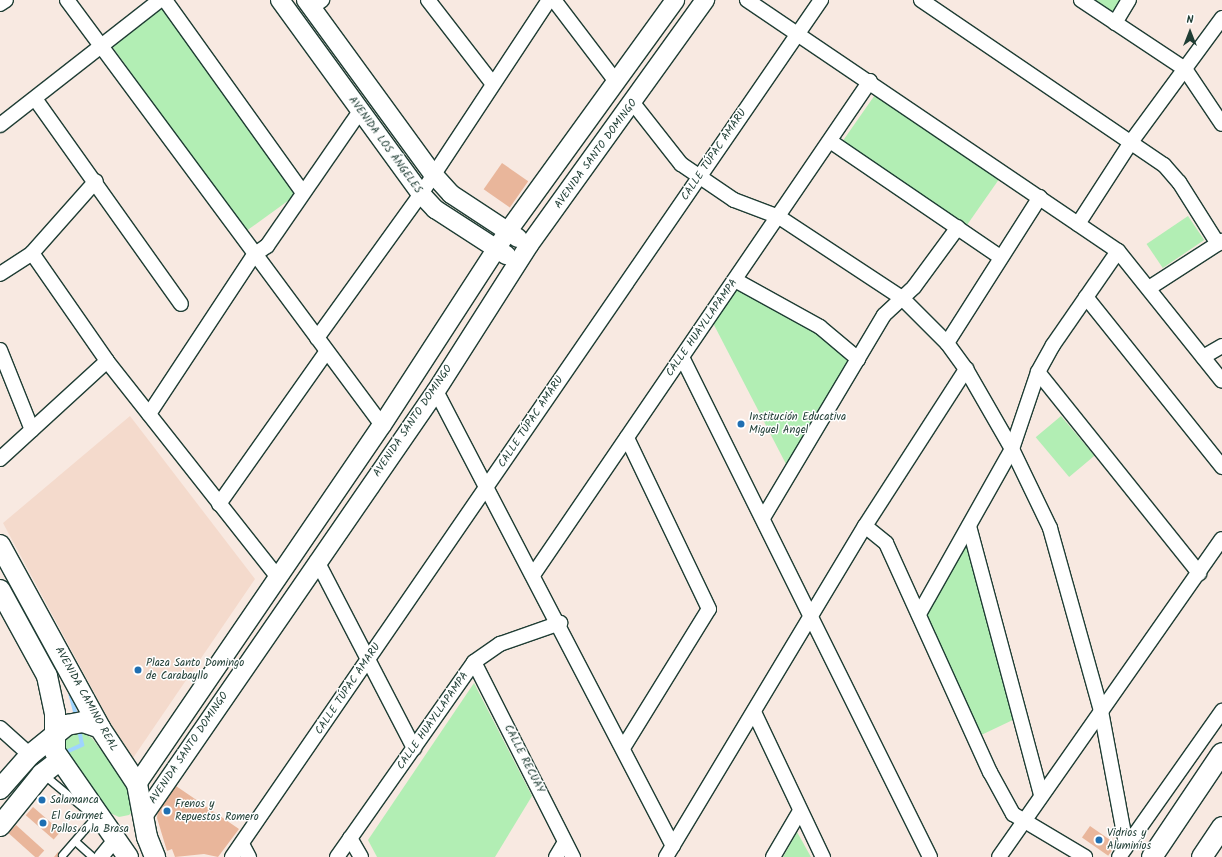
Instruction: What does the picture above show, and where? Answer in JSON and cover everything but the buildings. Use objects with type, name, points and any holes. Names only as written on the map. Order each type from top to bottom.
[{"type":"main road","name":"AVENIDA CAMINO REAL","points":[[0,545],[100,728],[137,784],[155,857]]},
{"type":"main road","name":"AVENIDA CAMINO REAL","points":[[0,590],[47,676],[55,712],[53,736],[60,760],[128,857]]},
{"type":"main road","points":[[0,789],[30,755],[53,736],[73,723],[100,728]]},
{"type":"main road","points":[[1152,857],[1222,754]]},
{"type":"main road","points":[[0,826],[42,774],[60,760]]},
{"type":"main road","name":"AVENIDA SANTO DOMINGO","points":[[106,826],[131,832],[144,815]]},
{"type":"main road","points":[[1202,857],[1222,827]]},
{"type":"street","points":[[0,4],[6,0]]},
{"type":"street","points":[[67,0],[254,255],[382,425]]},
{"type":"street","points":[[0,125],[36,100],[160,0]]},
{"type":"street","points":[[165,0],[303,193]]},
{"type":"street","name":"AVENIDA LOS ÁNGELES","points":[[280,0],[421,194],[435,209],[517,262]]},
{"type":"street","points":[[428,0],[493,84]]},
{"type":"street","points":[[317,338],[421,194],[549,0]]},
{"type":"street","points":[[554,0],[617,83]]},
{"type":"street","points":[[137,784],[276,575],[382,425],[508,231],[617,83],[674,0]]},
{"type":"street","name":"AVENIDA SANTO DOMINGO","points":[[144,815],[317,561],[436,391],[517,262],[633,103],[705,0]]},
{"type":"street","points":[[747,0],[870,81],[1118,251],[1222,381]]},
{"type":"street","name":"CALLE TÚPAC AMARU","points":[[232,857],[821,0]]},
{"type":"street","points":[[1081,0],[1185,69],[1222,124]]},
{"type":"street","points":[[1115,23],[1129,0]]},
{"type":"street","points":[[927,2],[1164,165],[1179,182],[1220,243],[1149,288]]},
{"type":"street","name":"AVENIDA LOS ÁNGELES","points":[[313,3],[433,174],[451,194],[529,245]]},
{"type":"street","points":[[1078,224],[1131,142],[1222,18]]},
{"type":"street","name":"CALLE HUAYLLAPAMPA","points":[[533,575],[779,217],[870,81]]},
{"type":"street","points":[[36,100],[96,181],[181,304]]},
{"type":"street","points":[[633,103],[681,164],[734,200],[779,217],[902,298],[947,343],[966,369],[1012,449],[1050,528],[1101,711],[1126,845]]},
{"type":"street","points":[[149,414],[254,255],[267,246],[360,111]]},
{"type":"street","points":[[830,141],[1000,257]]},
{"type":"street","points":[[0,274],[32,253],[96,181]]},
{"type":"street","points":[[947,343],[1000,257],[1040,197]]},
{"type":"street","points":[[763,518],[884,315],[914,287],[958,227]]},
{"type":"street","points":[[919,614],[1012,449],[1038,372],[1086,297],[1118,251]]},
{"type":"street","points":[[32,253],[107,360],[276,575]]},
{"type":"street","points":[[735,280],[820,327],[858,359]]},
{"type":"street","points":[[1086,297],[1222,467]]},
{"type":"street","points":[[1203,357],[1222,346]]},
{"type":"street","points":[[0,350],[32,430]]},
{"type":"street","points":[[219,504],[327,352]]},
{"type":"street","points":[[682,357],[811,614],[930,857]]},
{"type":"street","points":[[0,459],[107,360]]},
{"type":"street","points":[[670,851],[865,526],[966,369]]},
{"type":"street","points":[[1038,372],[1199,573]]},
{"type":"street","points":[[436,391],[560,623],[623,748],[670,851]]},
{"type":"street","points":[[623,748],[709,609],[627,438]]},
{"type":"street","points":[[865,526],[886,543],[990,772],[1013,814],[1085,857]]},
{"type":"street","points":[[969,526],[1041,794]]},
{"type":"street","points":[[999,857],[1041,794],[1222,539]]},
{"type":"street","points":[[317,561],[370,658],[414,748]]},
{"type":"street","name":"CALLE HUAYLLAPAMPA","points":[[337,857],[474,662],[500,644],[560,623]]},
{"type":"street","name":"CALLE RECUAY","points":[[474,662],[573,857]]},
{"type":"street","points":[[1119,857],[1222,710]]},
{"type":"street","points":[[754,712],[800,812],[823,857]]},
{"type":"street","points":[[0,728],[30,755]]},
{"type":"street","points":[[773,857],[800,812]]},
{"type":"street","points":[[101,857],[106,826]]},
{"type":"street","points":[[106,826],[114,857]]},
{"type":"street","points":[[350,838],[360,857]]},
{"type":"street","points":[[556,857],[565,842]]},
{"type":"street","points":[[242,844],[249,857]]},
{"type":"lane","points":[[42,774],[106,826],[75,841],[62,855]]},
{"type":"lane","points":[[75,841],[93,857]]},
{"type":"shaded area","name":"Plaza Santo Domingo de Carabayllo","points":[[130,416],[255,579],[131,761],[3,523]]},
{"type":"green space","points":[[1088,0],[1123,0],[1113,16]]},
{"type":"green space","points":[[163,6],[299,193],[246,231],[110,44]]},
{"type":"green space","points":[[877,92],[1000,178],[963,230],[840,144]]},
{"type":"green space","points":[[1188,216],[1204,240],[1163,268],[1147,244]]},
{"type":"green space","points":[[737,287],[817,332],[850,359],[787,466],[713,323]]},
{"type":"green space","points":[[1061,416],[1094,456],[1069,477],[1036,437]]},
{"type":"green space","points":[[968,538],[1017,718],[977,737],[925,616]]},
{"type":"green space","points":[[474,683],[532,796],[495,857],[377,857],[368,840]]},
{"type":"green space","points":[[83,733],[92,738],[133,793],[133,811],[129,815],[119,817],[110,813],[66,754],[66,740],[74,734]]},
{"type":"green space","points":[[797,832],[811,857],[783,857]]},
{"type":"waterway","points":[[71,695],[77,718]]},
{"type":"waterway","points":[[64,753],[82,745],[79,730]]},
{"type":"place","name":"Institución Educativa Miguel Angel","points":[[741,424]]},
{"type":"place","name":"Plaza Santo Domingo de Carabayllo","points":[[138,670]]},
{"type":"place","name":"Salamanca","points":[[42,800]]},
{"type":"place","name":"Frenos y Repuestos Romero","points":[[167,811]]},
{"type":"place","name":"El Gourmet Pollos a la Brasa","points":[[43,823]]},
{"type":"place","name":"Vidrios y Aluminios","points":[[1099,840]]}]
